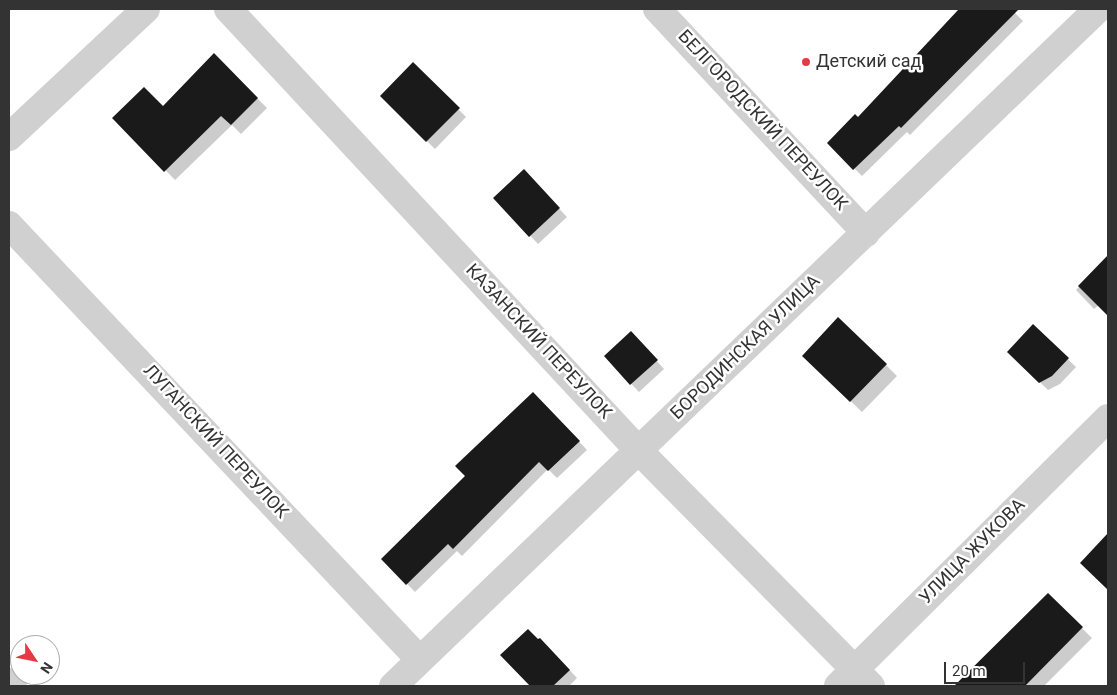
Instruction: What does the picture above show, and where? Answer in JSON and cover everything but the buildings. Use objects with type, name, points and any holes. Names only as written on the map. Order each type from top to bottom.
[{"type":"street","points":[[9,137],[146,9]]},
{"type":"street","name":"КАЗАНСКИЙ ПЕРЕУЛОК","points":[[228,9],[855,681]]},
{"type":"street","name":"БЕЛГОРОДСКИЙ ПЕРЕУЛОК","points":[[657,9],[866,232]]},
{"type":"street","name":"БОРОДИНСКАЯ УЛИЦА","points":[[393,686],[640,451],[1098,9]]},
{"type":"street","name":"ЛУГАНСКИЙ ПЕРЕУЛОК","points":[[9,224],[420,660]]},
{"type":"street","name":"УЛИЦА ЖУКОВА","points":[[855,681],[1108,418]]},
{"type":"street","points":[[9,682],[13,686]]},
{"type":"place","name":"Детский сад","points":[[806,62]]}]
